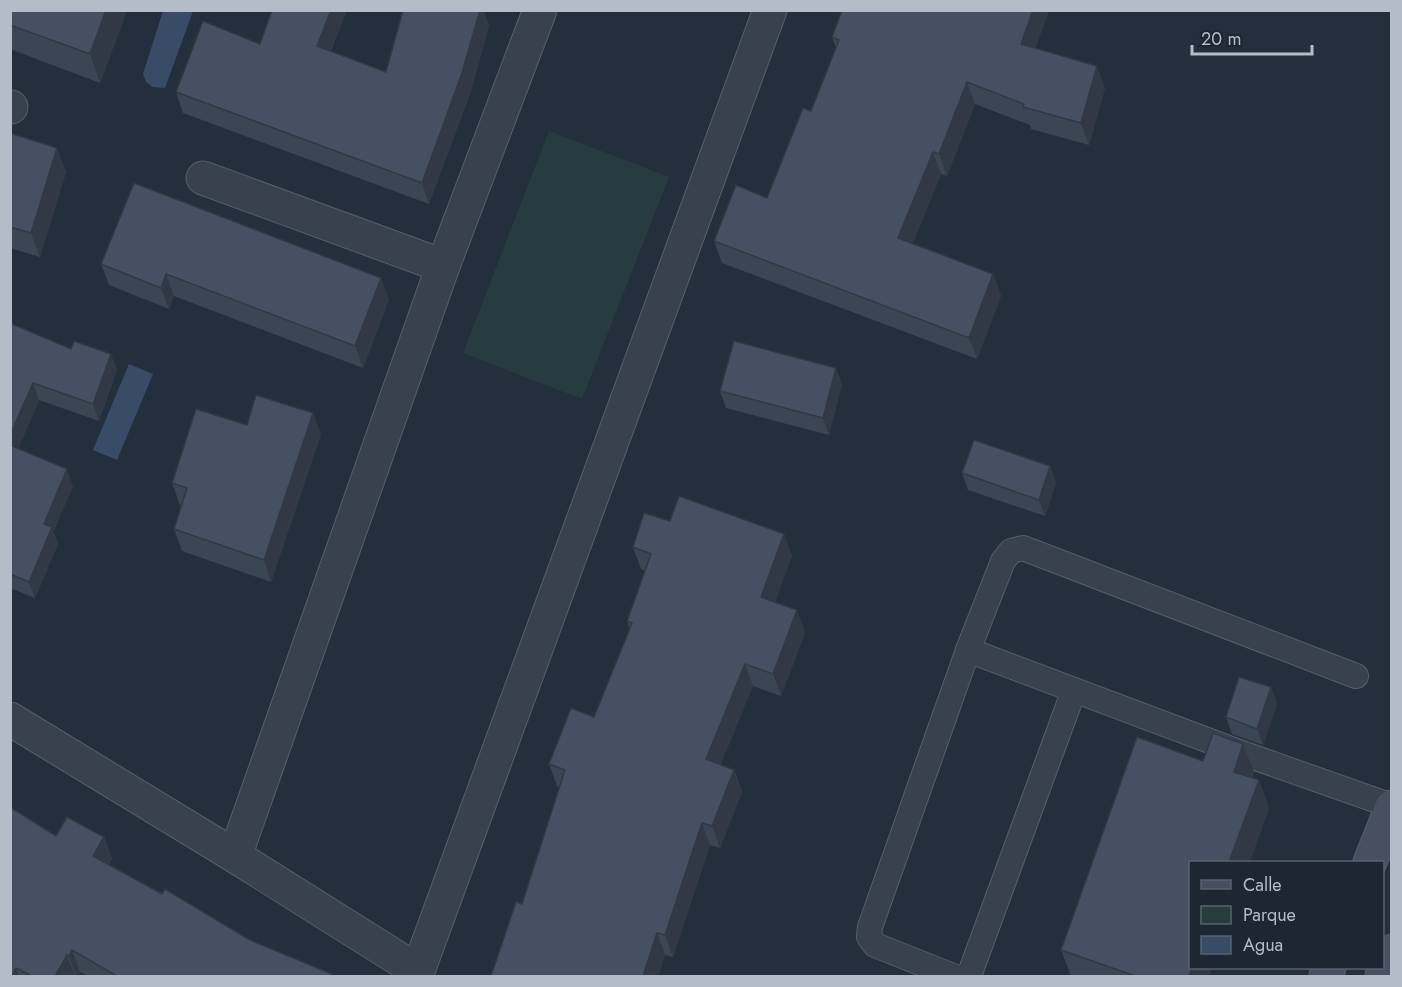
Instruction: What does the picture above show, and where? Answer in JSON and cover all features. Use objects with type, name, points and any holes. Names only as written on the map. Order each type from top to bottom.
[{"type":"main road","points":[[1370,861],[1392,807]]},
{"type":"main road","points":[[1382,976],[1392,951]]},
{"type":"street","points":[[235,856],[443,266],[540,10]]},
{"type":"street","points":[[10,718],[235,856],[417,974],[771,10]]},
{"type":"street","points":[[203,178],[443,266]]},
{"type":"lane","points":[[953,976],[874,945],[869,937],[870,927],[968,650],[1003,561],[1011,551],[1023,548],[1356,676]]},
{"type":"lane","points":[[968,650],[1392,807]]},
{"type":"lane","points":[[969,976],[1074,690]]},
{"type":"green space","points":[[549,131],[669,177],[582,399],[463,353]]},
{"type":"water","points":[[163,11],[193,11],[165,88],[153,87],[146,82],[143,74]]},
{"type":"water","points":[[129,364],[153,374],[117,460],[93,450]]},
{"type":"building","points":[[10,10],[106,10],[90,54],[10,25]]},
{"type":"building","points":[[272,10],[331,10],[317,46],[386,72],[403,10],[480,10],[462,73],[422,183],[176,92],[203,21],[260,44]]},
{"type":"building","points":[[842,10],[1033,10],[1021,44],[1097,66],[1081,123],[1023,107],[1024,104],[967,82],[939,154],[933,152],[898,238],[993,274],[969,338],[714,241],[736,185],[767,198],[803,108],[811,111],[839,40],[832,37]]},
{"type":"building","points":[[10,133],[57,148],[31,233],[10,227]]},
{"type":"building","points":[[134,183],[381,278],[355,346],[166,274],[161,288],[101,264]]},
{"type":"building","points":[[10,323],[71,349],[74,341],[111,354],[93,404],[33,383],[10,435]]},
{"type":"building","points":[[734,341],[836,368],[823,418],[720,391]]},
{"type":"building","points":[[256,395],[313,413],[264,560],[174,529],[187,488],[172,483],[196,409],[247,425]]},
{"type":"building","points":[[974,440],[1050,466],[1039,500],[962,473]]},
{"type":"building","points":[[10,445],[67,469],[44,524],[52,527],[29,582],[10,574]]},
{"type":"building","points":[[679,496],[784,534],[761,597],[797,610],[773,674],[745,664],[706,759],[734,770],[712,826],[702,823],[665,935],[657,933],[643,976],[491,976],[516,902],[522,904],[565,770],[549,764],[571,708],[594,717],[632,623],[627,621],[651,554],[633,547],[644,513],[670,521]]},
{"type":"building","points":[[1239,677],[1271,687],[1257,729],[1226,717]]},
{"type":"building","points":[[1213,733],[1243,744],[1234,772],[1259,780],[1229,861],[1189,861],[1189,969],[1192,969],[1189,976],[1135,976],[1061,950],[1137,737],[1203,761]]},
{"type":"building","points":[[10,807],[56,836],[67,817],[104,837],[93,856],[162,894],[165,889],[250,940],[332,974],[330,976],[117,976],[72,950],[55,976],[32,976],[16,968],[10,976]]}]
